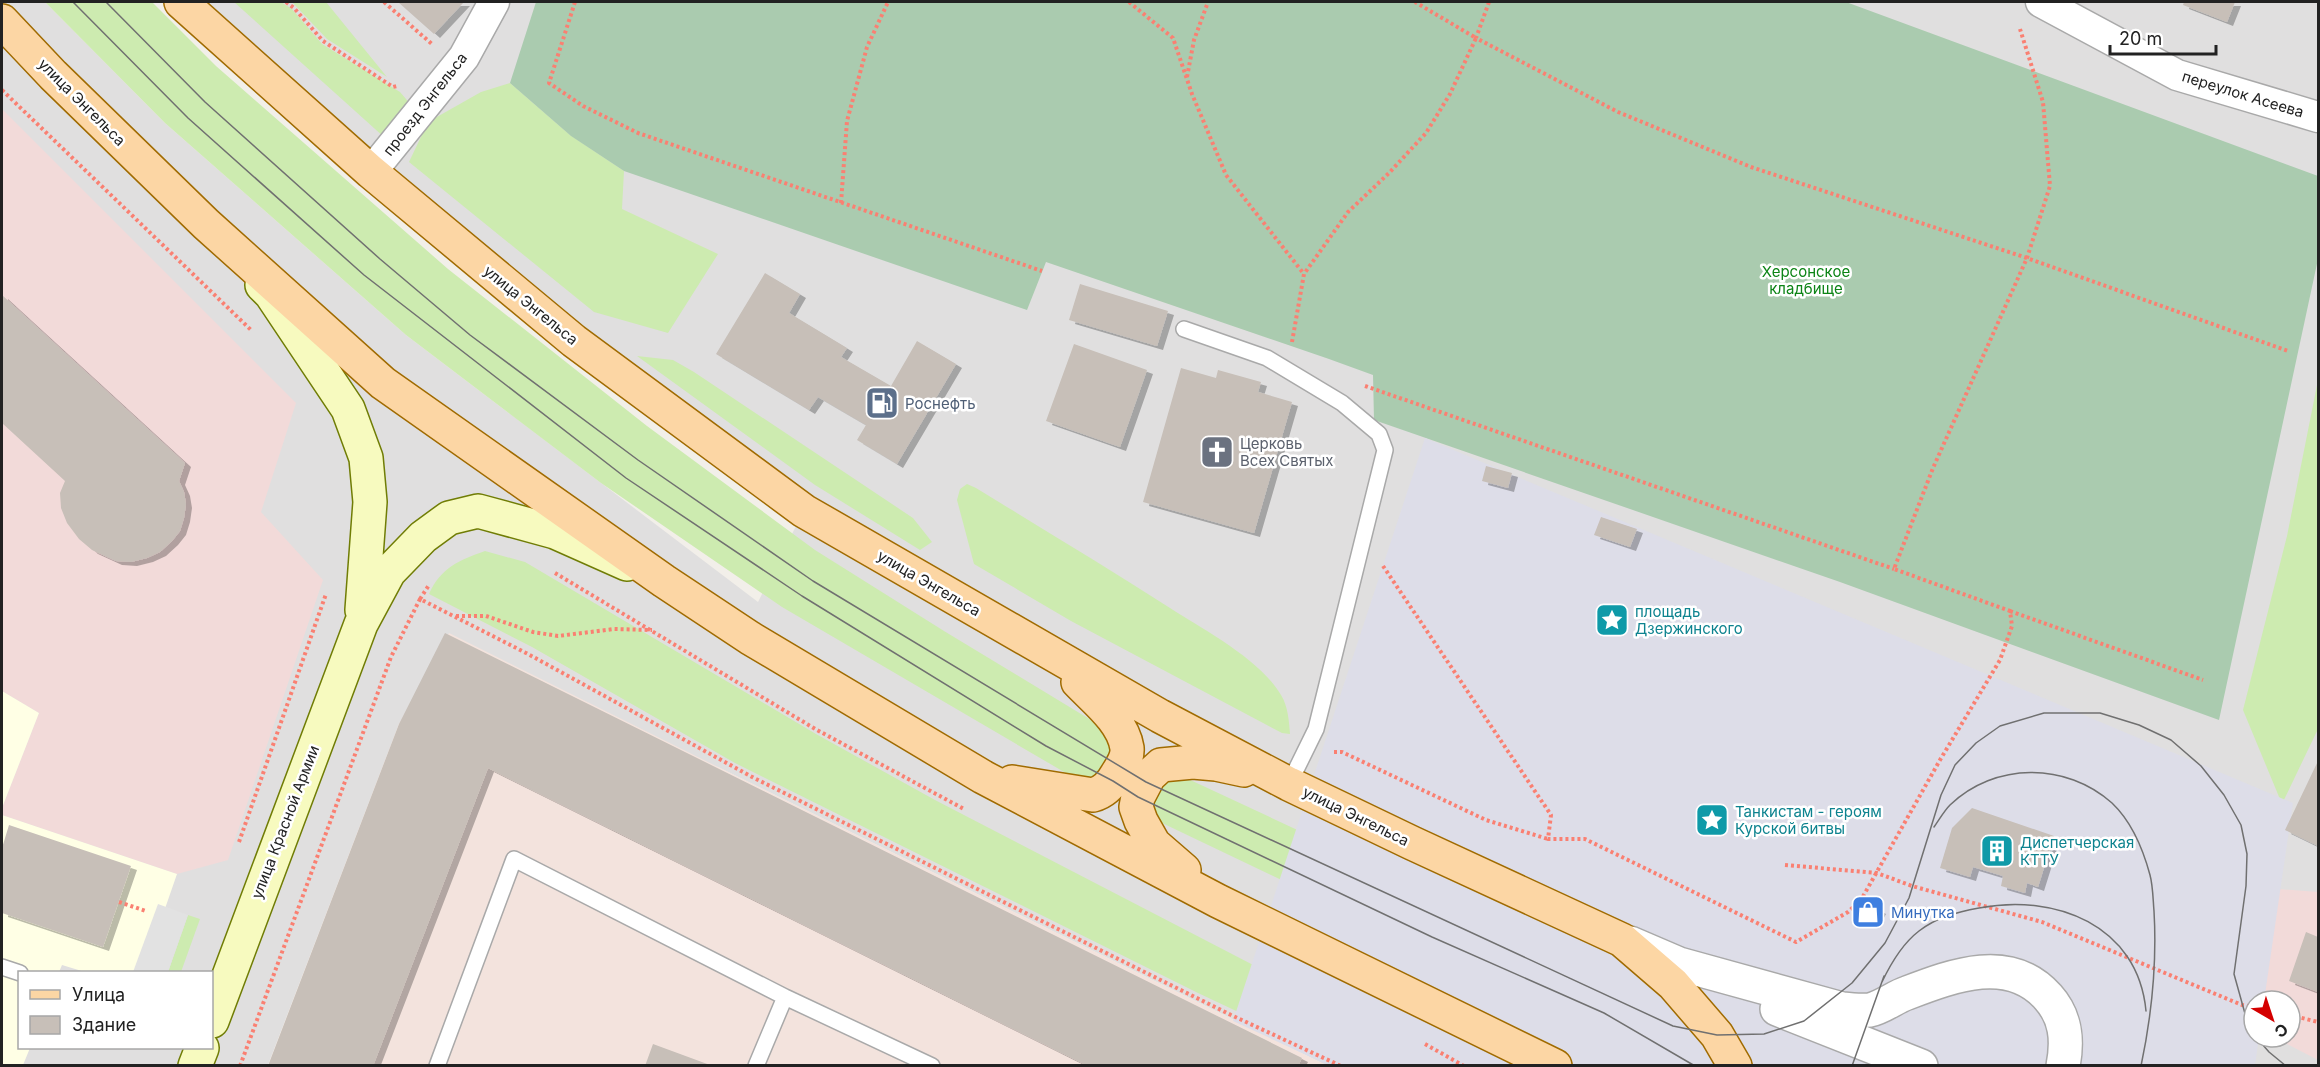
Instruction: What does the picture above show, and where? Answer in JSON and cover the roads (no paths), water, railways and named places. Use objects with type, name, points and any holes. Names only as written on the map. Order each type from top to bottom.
[{"type":"main road","name":"улица Энгельса","points":[[181,2],[371,172],[574,341],[804,511],[1160,716],[1289,784],[1622,940],[1673,984],[1718,1035],[1735,1065]]},
{"type":"main road","name":"улица Энгельса","points":[[2,21],[52,75],[206,224],[383,383],[664,581],[750,638],[983,777],[1218,901],[1555,1065]]},
{"type":"main road","points":[[206,224],[271,294],[348,409],[366,458],[370,502],[361,624]]},
{"type":"main road","points":[[361,624],[388,572],[423,537],[449,518],[478,511],[555,532],[664,581]]},
{"type":"main road","name":"улица Красной Армии","points":[[213,1018],[361,624]]},
{"type":"main road","points":[[983,777],[1094,795],[1100,793],[1113,781],[1125,761],[1127,749],[1122,735],[1109,714],[1051,654]]},
{"type":"main road","points":[[1218,901],[1154,844],[1141,821],[1136,807],[1138,797],[1149,776],[1161,765],[1193,762],[1237,768],[1289,784]]},
{"type":"main road","points":[[195,1065],[201,1049]]},
{"type":"street","name":"проезд Энгельса","points":[[371,172],[464,57],[494,2]]},
{"type":"street","name":"переулок Асеева","points":[[2041,2],[2177,75],[2319,117]]},
{"type":"street","points":[[1622,940],[1804,1021],[1921,1065]]},
{"type":"street","points":[[1679,964],[1842,1009],[1856,1010],[1871,1010],[1906,993],[1973,973],[1999,971],[2021,975],[2041,989],[2057,1007],[2064,1025],[2067,1045],[2063,1065]]},
{"type":"lane","points":[[1185,329],[1267,358],[1342,403],[1379,434],[1384,450],[1316,729],[1289,784]]},
{"type":"lane","points":[[437,1065],[514,859],[785,997],[932,1065]]},
{"type":"lane","points":[[2,967],[18,972]]},
{"type":"lane","points":[[756,1065],[785,997]]},
{"type":"tram line","points":[[73,2],[188,118],[364,275],[626,478],[802,596],[1046,746],[1113,781],[1138,797],[1432,937],[1604,1013],[1695,1066]]},
{"type":"tram line","points":[[106,2],[205,102],[380,259],[470,335],[638,460],[813,581],[1146,782],[1673,1026],[1717,1035],[1764,1034],[1804,1021],[1852,983],[1885,943],[1909,898],[1941,795],[1955,765],[1976,743],[2000,726],[2044,713],[2100,713],[2139,725],[2171,740],[2201,766],[2224,795],[2241,825],[2247,854],[2246,886],[2234,974],[2242,1003]]},
{"type":"tram line","points":[[1934,827],[1950,805],[1968,791],[1988,781],[2031,772],[2052,774],[2074,780],[2094,790],[2119,810],[2131,827],[2144,855],[2153,893],[2154,969],[2151,1008],[2141,1066]]},
{"type":"tram line","points":[[1882,982],[1893,961],[1907,942],[1933,922],[1956,913],[1979,908],[2008,905],[2036,906],[2063,911],[2088,922],[2110,937],[2127,957],[2140,981],[2146,1011]]},
{"type":"tram line","points":[[1852,1066],[1884,976]]},
{"type":"tram line","points":[[2266,1049],[2286,1066]]},
{"type":"place","name":"Роснефть","points":[[882,403]]},
{"type":"place","name":"Церковь Всех Святых","points":[[1217,452]]},
{"type":"place","name":"площадь Дзержинского","points":[[1612,620]]},
{"type":"place","name":"Танкистам - героям Курской битвы","points":[[1712,820]]},
{"type":"place","name":"Диспетчерская КТТУ","points":[[1997,851]]},
{"type":"place","name":"Минутка","points":[[1868,912]]},
{"type":"park label","name":"Херсонское кладбище","points":[[1806,280]]}]
